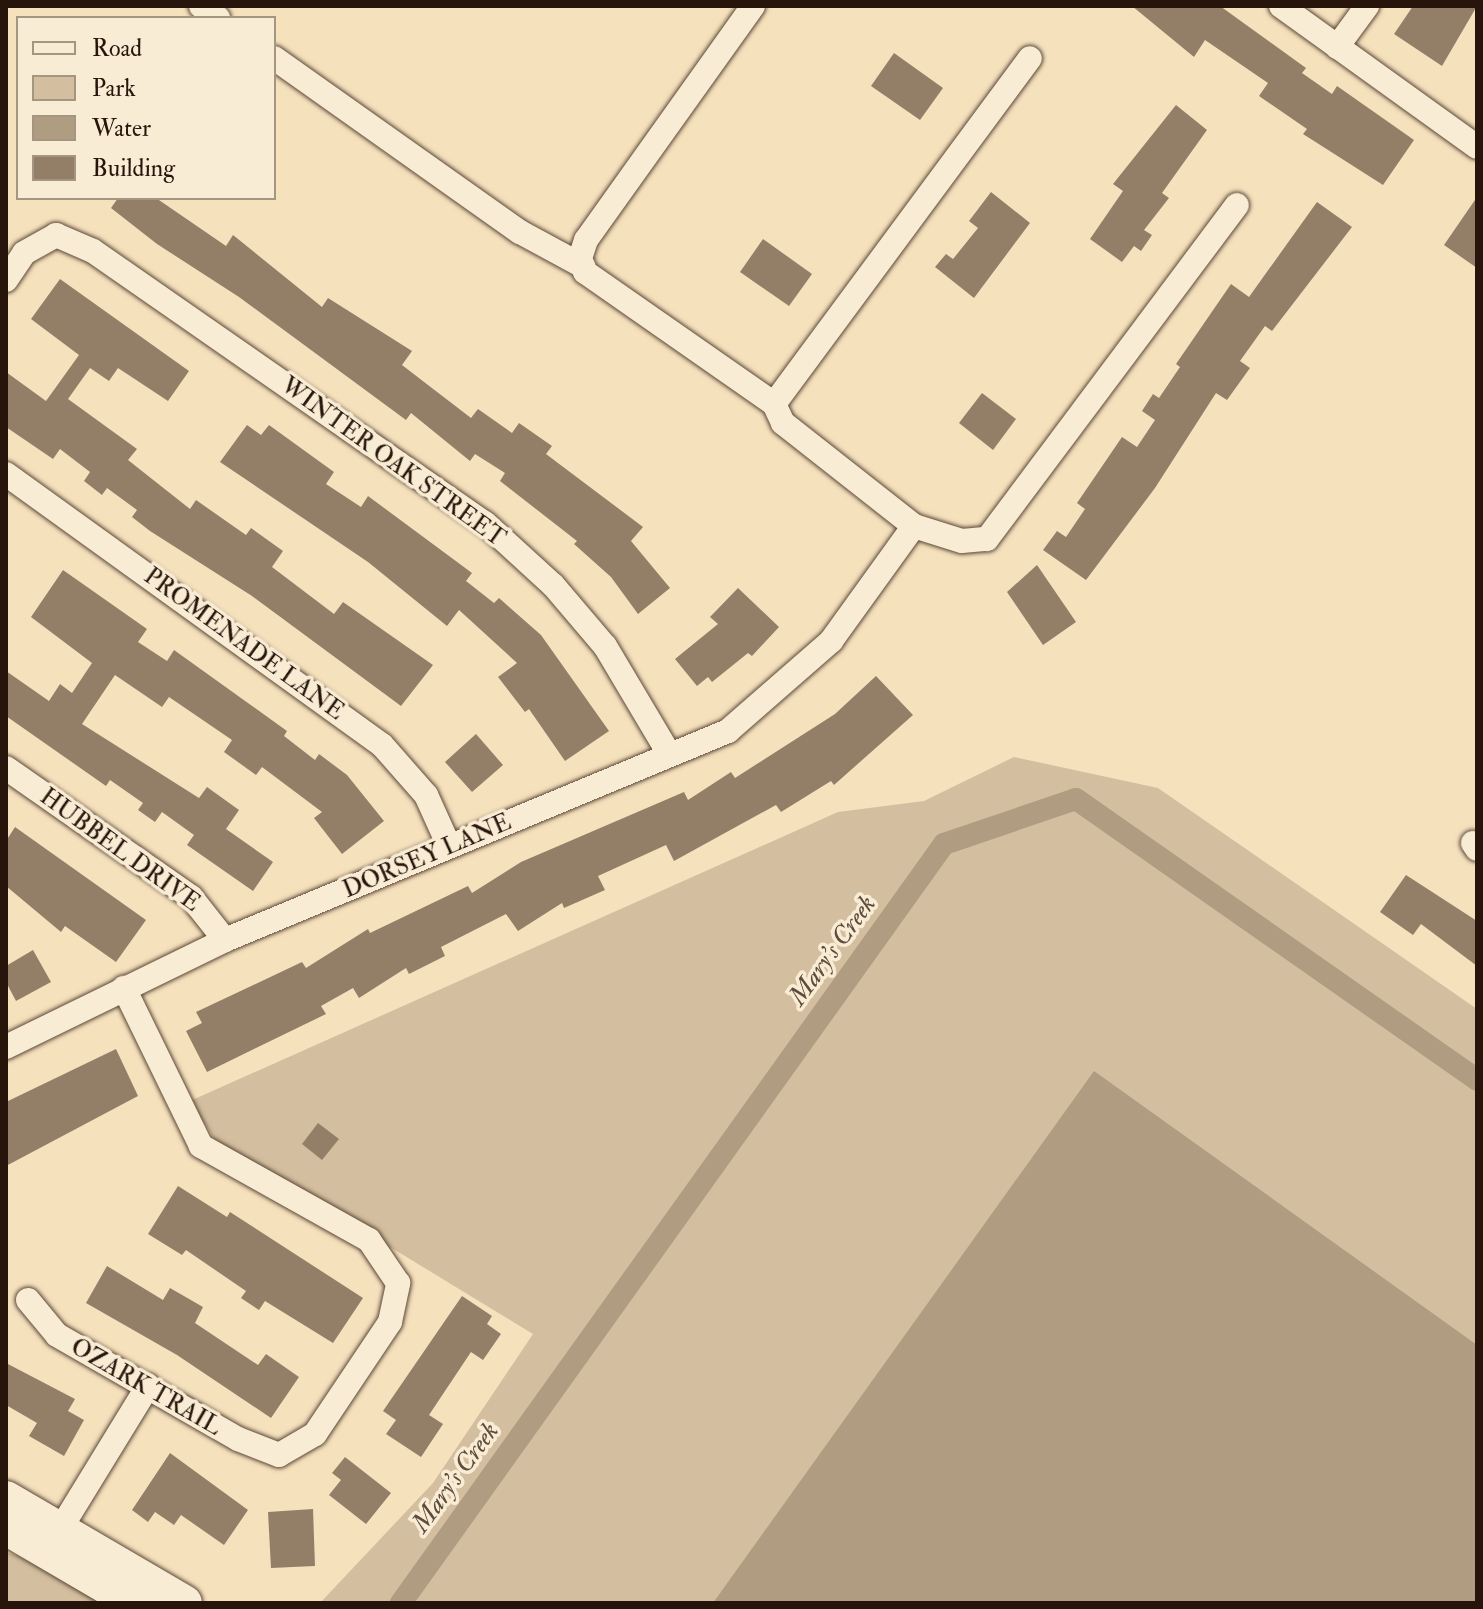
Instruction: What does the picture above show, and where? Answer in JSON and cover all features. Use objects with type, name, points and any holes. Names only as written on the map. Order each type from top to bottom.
[{"type":"street","points":[[583,266],[586,240],[753,6]]},
{"type":"street","points":[[1281,6],[1477,147]]},
{"type":"street","points":[[1337,47],[1367,6]]},
{"type":"street","points":[[774,404],[1030,58]]},
{"type":"street","points":[[276,59],[520,232],[583,266],[774,404],[783,423],[914,526],[962,541],[987,539],[1237,205]]},
{"type":"street","name":"WINTER OAK STREET","points":[[6,280],[24,253],[56,235],[93,251],[485,523],[553,585],[605,646],[669,754]]},
{"type":"street","name":"PROMENADE LANE","points":[[6,474],[382,745],[426,795],[449,846]]},
{"type":"street","name":"DORSEY LANE","points":[[6,1047],[225,940],[728,731],[831,641],[914,526]]},
{"type":"street","name":"HUBBEL DRIVE","points":[[6,768],[191,897],[225,940]]},
{"type":"street","name":"OZARK TRAIL","points":[[28,1300],[57,1335],[238,1439],[279,1455],[315,1434],[390,1322],[398,1283],[369,1240],[201,1146],[124,988]]},
{"type":"street","points":[[61,1528],[148,1386]]},
{"type":"street","points":[[6,1499],[61,1528],[183,1602]]},
{"type":"street","points":[[6,1527],[136,1603]]},
{"type":"green space","points":[[1014,757],[1158,788],[1477,1009],[1477,1603],[320,1603],[433,1483],[533,1334],[216,1141],[190,1101],[838,812],[924,801]]},
{"type":"green space","points":[[6,1552],[35,1562],[197,1603],[6,1603]]},
{"type":"water","points":[[1094,1071],[1477,1345],[1477,1603],[713,1603]]},
{"type":"building","points":[[1132,6],[1220,6],[1306,68],[1302,73],[1332,94],[1337,86],[1414,140],[1383,185],[1303,134],[1307,129],[1259,96],[1268,83],[1205,40],[1194,57]]},
{"type":"building","points":[[1413,6],[1477,6],[1442,66],[1394,34]]},
{"type":"building","points":[[894,53],[943,88],[920,120],[871,86]]},
{"type":"building","points":[[1176,105],[1207,130],[1162,193],[1169,198],[1144,230],[1152,235],[1141,251],[1134,246],[1122,262],[1090,239],[1123,191],[1113,184]]},
{"type":"building","points":[[991,192],[1030,223],[974,298],[935,267],[946,254],[953,259],[978,228],[969,221]]},
{"type":"building","points":[[1477,197],[1477,268],[1444,245]]},
{"type":"building","points":[[117,200],[159,200],[226,246],[233,235],[322,307],[328,298],[412,351],[402,365],[471,418],[478,409],[512,433],[519,423],[552,446],[546,454],[643,527],[631,541],[670,588],[638,614],[611,577],[574,544],[577,541],[500,481],[505,473],[475,454],[470,461],[411,413],[406,420],[239,297],[157,244],[111,208]]},
{"type":"building","points":[[1317,202],[1352,227],[1272,331],[1265,326],[1240,361],[1250,368],[1227,400],[1216,393],[1155,488],[1086,580],[1043,550],[1057,531],[1066,537],[1085,509],[1077,503],[1122,437],[1137,447],[1155,420],[1142,411],[1153,394],[1159,398],[1180,367],[1176,364],[1231,284],[1249,297]]},
{"type":"building","points":[[763,239],[812,274],[789,306],[740,272]]},
{"type":"building","points":[[60,279],[189,371],[168,401],[118,368],[109,381],[90,368],[68,399],[137,449],[128,460],[190,509],[196,500],[246,535],[251,528],[283,551],[272,567],[334,614],[343,602],[433,665],[401,706],[252,596],[150,531],[132,517],[137,510],[107,488],[102,495],[84,481],[90,472],[60,449],[53,459],[6,427],[6,372],[46,401],[79,355],[31,319]]},
{"type":"building","points":[[982,393],[1016,419],[993,450],[959,423]]},
{"type":"building","points":[[247,425],[261,435],[269,425],[334,472],[326,484],[361,507],[368,496],[472,573],[466,581],[494,603],[499,598],[541,635],[609,731],[565,761],[529,709],[525,712],[498,677],[517,663],[459,610],[447,626],[368,562],[220,462]]},
{"type":"building","points":[[1037,565],[1076,622],[1043,645],[1007,592]]},
{"type":"building","points":[[63,570],[147,629],[138,642],[167,661],[174,650],[287,731],[284,736],[315,760],[319,754],[347,775],[384,821],[342,854],[314,818],[322,812],[262,767],[256,775],[224,752],[232,740],[169,697],[162,707],[115,675],[82,724],[199,798],[207,787],[239,810],[226,829],[273,862],[253,891],[187,845],[194,835],[162,812],[155,822],[138,810],[143,803],[110,780],[106,786],[6,716],[6,671],[49,701],[60,684],[72,693],[92,663],[31,617]]},
{"type":"building","points":[[738,588],[779,627],[752,656],[748,653],[712,682],[708,677],[697,686],[675,659],[718,624],[710,617]]},
{"type":"building","points":[[876,676],[913,715],[834,785],[831,781],[781,812],[776,805],[674,861],[666,845],[598,876],[605,890],[564,908],[562,903],[518,931],[506,914],[441,947],[445,956],[409,974],[406,968],[359,998],[353,988],[321,1006],[326,1014],[207,1072],[186,1031],[202,1023],[196,1012],[302,962],[306,968],[368,929],[370,933],[468,886],[472,893],[521,862],[684,792],[688,800],[731,772],[735,778],[835,714]]},
{"type":"building","points":[[476,734],[503,765],[472,792],[445,762]]},
{"type":"building","points":[[15,827],[146,920],[116,962],[65,926],[61,932],[6,886],[6,841]]},
{"type":"building","points":[[1406,875],[1477,921],[1477,966],[1421,924],[1413,935],[1380,912]]},
{"type":"building","points":[[33,950],[51,982],[16,1001],[6,982],[6,966]]},
{"type":"building","points":[[116,1049],[138,1096],[6,1166],[6,1102]]},
{"type":"building","points":[[318,1123],[339,1139],[322,1160],[302,1144]]},
{"type":"building","points":[[178,1186],[227,1217],[230,1212],[363,1298],[333,1343],[265,1301],[259,1310],[241,1298],[246,1291],[186,1250],[182,1255],[148,1234]]},
{"type":"building","points":[[107,1266],[163,1300],[170,1288],[203,1307],[195,1323],[258,1365],[266,1354],[299,1377],[271,1418],[177,1355],[86,1303]]},
{"type":"building","points":[[462,1296],[492,1316],[487,1324],[501,1334],[483,1360],[471,1352],[429,1415],[443,1424],[421,1457],[386,1434],[396,1420],[383,1411]]},
{"type":"building","points":[[6,1363],[75,1399],[68,1411],[84,1420],[64,1456],[29,1436],[37,1423],[6,1405]]},
{"type":"building","points":[[170,1453],[248,1510],[224,1545],[181,1515],[174,1525],[155,1512],[148,1522],[132,1510]]},
{"type":"building","points":[[345,1457],[391,1493],[366,1524],[329,1495],[341,1480],[332,1473]]},
{"type":"building","points":[[313,1509],[315,1566],[271,1568],[268,1512]]},
{"type":"waterway","name":"Mary's Creek","points":[[401,1603],[944,844],[1076,799],[1477,1080]]}]
